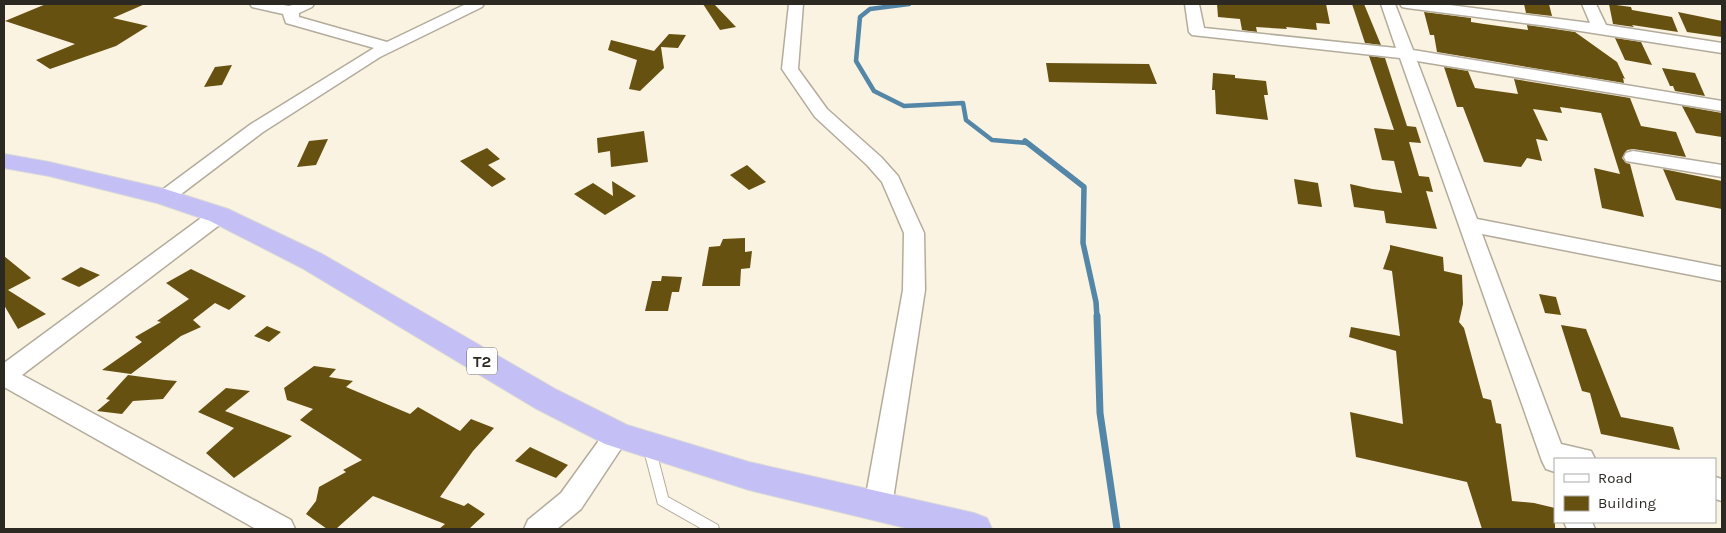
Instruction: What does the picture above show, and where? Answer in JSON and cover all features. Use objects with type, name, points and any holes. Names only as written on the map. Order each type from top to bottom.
[{"type":"highway","name":"T2","points":[[4,161],[49,169],[165,197],[219,215],[312,260],[546,399],[617,435],[749,476],[974,529]]},
{"type":"street","points":[[257,4],[291,11],[307,4]]},
{"type":"street","points":[[165,197],[257,128],[374,54],[477,4]]},
{"type":"street","points":[[796,4],[790,69],[821,113],[874,161],[891,180],[914,233],[914,290],[878,506]]},
{"type":"street","points":[[1192,4],[1197,32],[1406,54],[1722,106]]},
{"type":"street","points":[[1388,4],[1553,456],[1572,458]]},
{"type":"street","points":[[1407,4],[1600,29],[1722,48]]},
{"type":"street","points":[[1589,4],[1600,29]]},
{"type":"street","points":[[291,11],[291,20],[389,47]]},
{"type":"street","points":[[1633,157],[1722,171]]},
{"type":"street","points":[[219,215],[4,376],[281,529]]},
{"type":"street","points":[[1467,224],[1722,274]]},
{"type":"street","points":[[538,529],[571,501],[617,435]]},
{"type":"lane","points":[[648,446],[662,500],[713,529]]},
{"type":"building","points":[[46,4],[145,4],[113,18],[148,26],[116,46],[50,69],[36,60],[75,44],[5,21]]},
{"type":"building","points":[[703,4],[714,4],[736,27],[720,30]]},
{"type":"building","points":[[1217,4],[1326,4],[1330,24],[1316,23],[1317,30],[1256,27],[1257,32],[1242,30],[1240,19],[1218,17]]},
{"type":"building","points":[[1352,4],[1364,4],[1381,45],[1365,43]]},
{"type":"building","points":[[1524,4],[1549,4],[1552,16],[1526,13]]},
{"type":"building","points":[[1609,4],[1631,7],[1632,10],[1672,17],[1678,32],[1613,24]]},
{"type":"building","points":[[1424,12],[1471,18],[1471,22],[1528,30],[1527,25],[1575,32],[1617,62],[1625,79],[1623,78],[1624,83],[1437,52],[1434,35],[1430,35]]},
{"type":"building","points":[[1678,12],[1722,21],[1722,37],[1687,32]]},
{"type":"building","points":[[669,34],[686,35],[678,48],[661,47],[664,68],[640,91],[629,89],[637,60],[608,50],[611,40],[654,51]]},
{"type":"building","points":[[1615,38],[1641,42],[1652,65],[1625,60]]},
{"type":"building","points":[[1369,56],[1385,58],[1407,126],[1416,127],[1421,143],[1409,142],[1419,176],[1429,177],[1433,192],[1426,191],[1437,229],[1386,223],[1384,211],[1354,207],[1350,184],[1402,193],[1394,161],[1382,160],[1374,128],[1394,130]]},
{"type":"building","points":[[1046,63],[1149,64],[1157,84],[1049,82]]},
{"type":"building","points":[[232,65],[222,85],[204,87],[215,67]]},
{"type":"building","points":[[1444,67],[1468,71],[1475,88],[1518,94],[1514,79],[1630,98],[1641,126],[1676,132],[1686,157],[1633,149],[1627,150],[1622,158],[1626,163],[1630,164],[1644,217],[1602,208],[1594,168],[1620,174],[1601,113],[1560,107],[1562,113],[1533,109],[1548,141],[1536,139],[1542,161],[1527,158],[1521,167],[1484,162],[1463,107],[1457,107]]},
{"type":"building","points":[[1662,68],[1695,73],[1705,96],[1675,91],[1673,86],[1670,86]]},
{"type":"building","points":[[1213,73],[1235,75],[1235,78],[1266,81],[1268,95],[1264,95],[1268,120],[1216,114],[1215,90],[1212,90]]},
{"type":"building","points":[[1682,106],[1722,113],[1722,137],[1696,133]]},
{"type":"building","points":[[644,131],[648,162],[611,167],[610,151],[598,153],[597,138]]},
{"type":"building","points":[[328,139],[316,165],[297,167],[309,141]]},
{"type":"building","points":[[487,148],[500,159],[488,165],[506,179],[492,187],[460,161]]},
{"type":"building","points":[[747,165],[766,182],[749,190],[730,175]]},
{"type":"building","points":[[1663,169],[1722,181],[1722,209],[1676,200]]},
{"type":"building","points":[[1294,179],[1318,183],[1322,207],[1298,204]]},
{"type":"building","points":[[612,181],[636,196],[605,215],[574,194],[593,183],[613,196]]},
{"type":"building","points":[[745,238],[745,252],[752,251],[750,268],[741,269],[740,286],[702,286],[709,247],[720,246],[723,239]]},
{"type":"building","points":[[1390,245],[1443,257],[1444,271],[1462,275],[1463,304],[1459,322],[1464,328],[1483,398],[1491,400],[1496,423],[1501,424],[1512,501],[1534,503],[1554,508],[1555,529],[1482,529],[1467,482],[1356,457],[1350,412],[1403,424],[1396,351],[1349,337],[1351,327],[1400,336],[1392,271],[1383,269]]},
{"type":"building","points":[[4,256],[31,278],[8,290],[46,314],[18,329],[4,305]]},
{"type":"building","points":[[81,267],[100,275],[79,287],[61,279]]},
{"type":"building","points":[[191,269],[246,296],[229,310],[215,303],[193,320],[201,327],[181,336],[131,374],[102,370],[142,342],[135,337],[161,322],[157,321],[189,299],[166,283]]},
{"type":"building","points":[[662,276],[682,277],[679,292],[672,292],[668,311],[645,311],[652,281],[661,281]]},
{"type":"building","points":[[1539,294],[1556,297],[1561,315],[1545,313]]},
{"type":"building","points":[[1561,325],[1586,329],[1621,417],[1673,427],[1680,450],[1601,434],[1590,393],[1582,391]]},
{"type":"building","points":[[267,326],[281,332],[269,342],[254,336]]},
{"type":"building","points":[[314,366],[336,369],[329,377],[353,381],[346,387],[410,414],[418,407],[460,431],[471,419],[494,428],[473,451],[440,497],[464,506],[468,503],[485,514],[469,529],[439,529],[445,524],[373,496],[336,529],[327,529],[306,514],[316,501],[319,487],[346,472],[343,470],[362,460],[300,420],[313,409],[287,400],[284,388]]},
{"type":"building","points":[[128,375],[177,381],[163,399],[133,401],[122,414],[97,411],[110,400],[106,399]]},
{"type":"building","points":[[226,388],[250,391],[225,411],[292,436],[234,478],[206,453],[234,428],[198,412]]},
{"type":"building","points":[[530,447],[568,465],[556,478],[515,461]]},
{"type":"waterway","points":[[909,4],[870,9],[860,17],[856,61],[874,91],[904,106],[963,103],[966,120],[992,140],[1027,143]]},
{"type":"waterway","points":[[1025,141],[1084,187],[1083,243],[1096,302],[1097,318]]},
{"type":"waterway","points":[[1097,316],[1100,413],[1117,529]]}]
